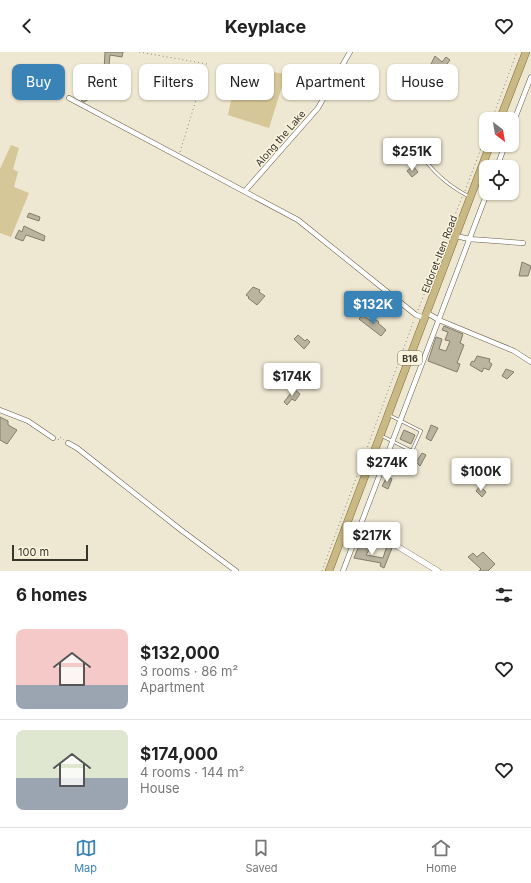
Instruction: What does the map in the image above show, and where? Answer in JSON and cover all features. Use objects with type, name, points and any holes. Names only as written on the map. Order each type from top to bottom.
[{"type":"main road","points":[[503,112],[526,52]]},
{"type":"main road","name":"Eldoret-Iten Road","points":[[328,571],[456,236],[467,196],[487,152]]},
{"type":"street","name":"Along the Lake","points":[[245,191],[318,108],[350,52]]},
{"type":"street","points":[[517,112],[531,77]]},
{"type":"street","points":[[69,98],[298,220],[416,314],[439,320],[514,351],[531,362]]},
{"type":"street","points":[[343,571],[484,200]]},
{"type":"street","points":[[456,236],[469,240],[523,243]]},
{"type":"street","points":[[0,410],[28,421],[53,438]]},
{"type":"street","points":[[68,443],[77,448],[180,530],[236,571]]},
{"type":"street","points":[[346,524],[392,543],[438,571]]},
{"type":"lane","points":[[424,143],[422,156],[428,165],[467,196]]},
{"type":"lane","points":[[380,435],[412,451],[421,431],[388,415]]},
{"type":"path","points":[[139,52],[207,64],[178,155]]},
{"type":"path","points":[[495,112],[517,52]]},
{"type":"path","points":[[322,571],[416,314],[467,196],[480,152]]},
{"type":"path","points":[[53,438],[56,442],[60,437],[68,443]]},
{"type":"shaded area","points":[[274,72],[282,73],[282,87],[269,128],[228,115],[231,100],[274,100]]},
{"type":"shaded area","points":[[11,145],[19,148],[13,169],[18,172],[14,187],[29,193],[11,237],[0,233],[0,169]]},
{"type":"building","points":[[105,52],[123,52],[122,57],[110,55],[109,64],[104,64]]},
{"type":"building","points":[[435,56],[442,62],[446,57],[450,60],[447,64],[431,64]]},
{"type":"building","points":[[413,166],[418,172],[412,177],[407,171]]},
{"type":"building","points":[[29,213],[40,217],[39,221],[27,217]]},
{"type":"building","points":[[24,226],[45,236],[44,241],[26,235],[23,241],[15,238],[19,230],[22,232]]},
{"type":"building","points":[[522,262],[531,266],[528,276],[519,276]]},
{"type":"building","points":[[253,287],[260,290],[259,292],[265,296],[257,305],[246,295]]},
{"type":"building","points":[[362,315],[371,321],[373,318],[379,322],[378,323],[386,330],[381,336],[359,319]]},
{"type":"building","points":[[444,326],[463,334],[460,343],[464,345],[457,363],[460,364],[457,372],[428,361],[436,337],[442,339],[439,349],[446,351],[450,341],[445,340],[448,332],[442,330]]},
{"type":"building","points":[[298,335],[305,341],[307,339],[310,342],[304,349],[294,339]]},
{"type":"building","points":[[477,356],[490,359],[489,362],[492,364],[489,370],[484,368],[482,372],[470,365],[472,361],[474,362]]},
{"type":"building","points":[[506,369],[514,372],[507,379],[502,376]]},
{"type":"building","points":[[294,389],[300,394],[295,401],[292,399],[287,405],[284,402]]},
{"type":"building","points":[[0,417],[8,421],[8,425],[17,430],[7,444],[0,440]]},
{"type":"building","points":[[431,425],[438,428],[431,441],[426,438]]},
{"type":"building","points":[[404,430],[415,435],[411,444],[400,439]]},
{"type":"building","points":[[422,453],[426,455],[420,466],[416,462]]},
{"type":"building","points":[[387,477],[392,479],[388,489],[382,486]]},
{"type":"building","points":[[480,486],[486,492],[482,497],[476,491]]},
{"type":"building","points":[[360,543],[369,550],[366,555],[383,558],[387,546],[392,548],[384,568],[380,566],[381,563],[354,558]]},
{"type":"building","points":[[483,552],[495,564],[488,571],[479,571],[481,569],[468,557],[473,553],[477,557]]}]
